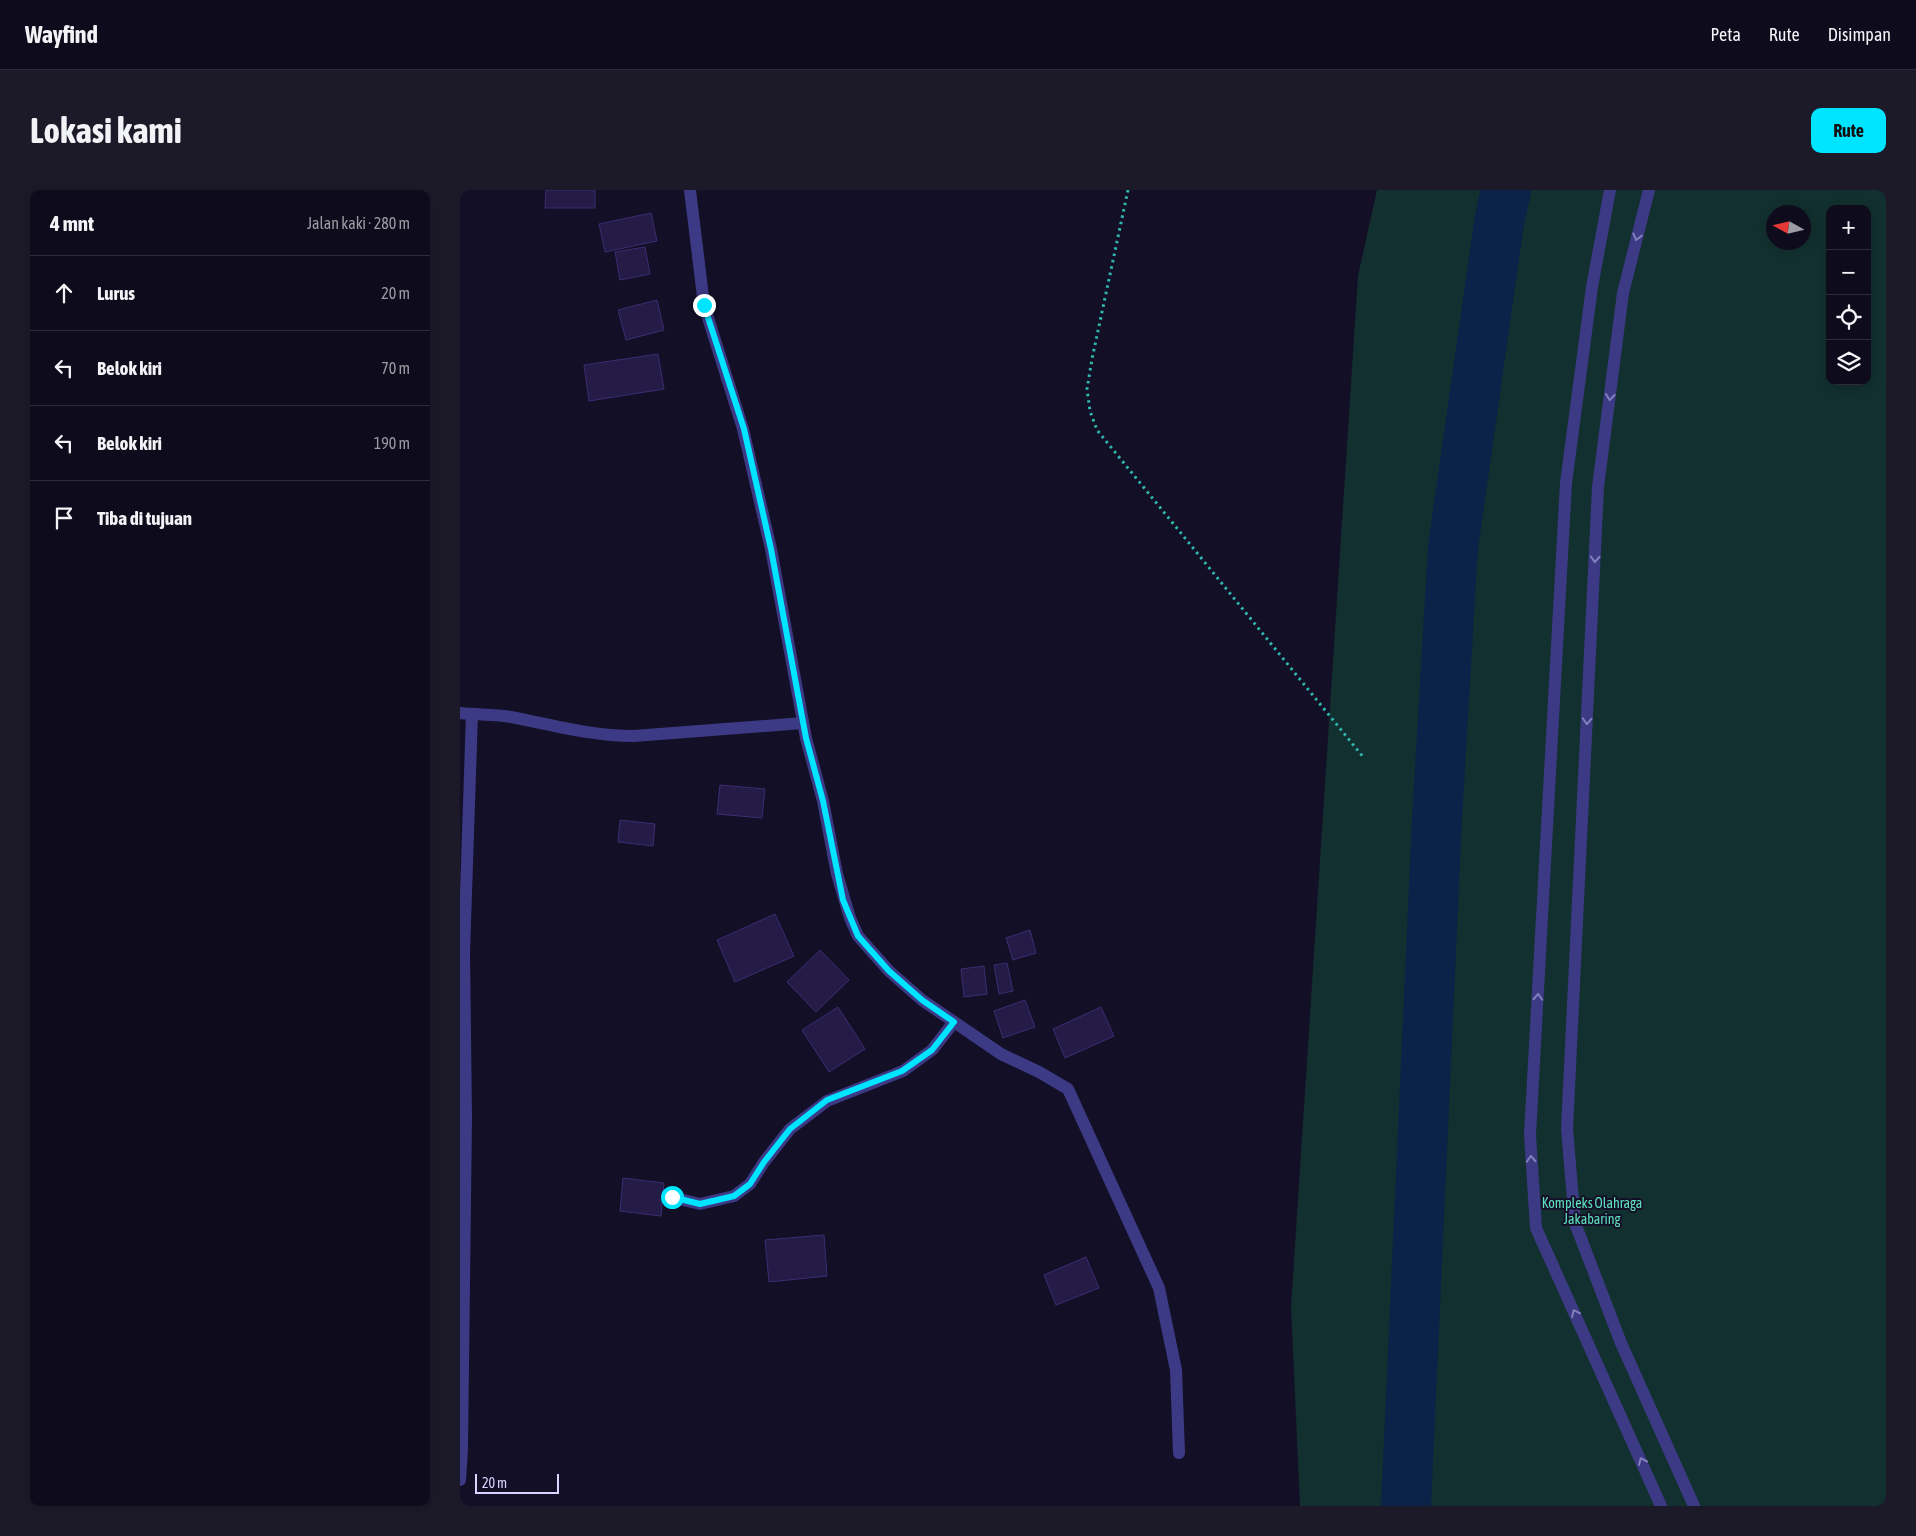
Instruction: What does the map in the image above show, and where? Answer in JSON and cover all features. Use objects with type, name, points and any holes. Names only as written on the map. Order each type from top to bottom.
[{"type":"street","points":[[690,190],[704,305],[744,429],[771,549],[803,723],[823,801],[843,900],[858,936],[889,971],[922,1000],[1001,1054],[1039,1072],[1068,1089],[1159,1288],[1176,1370],[1179,1453]]},
{"type":"street","points":[[1610,190],[1592,287],[1566,483],[1530,1135],[1536,1228],[1661,1506]]},
{"type":"street","points":[[1649,190],[1623,293],[1598,487],[1567,1129],[1575,1224],[1621,1343],[1694,1506]]},
{"type":"street","points":[[460,1480],[466,1136],[464,953],[466,713],[509,717],[574,731],[612,736],[803,723]]},
{"type":"street","points":[[672,1197],[700,1204],[734,1196],[750,1184],[764,1162],[790,1129],[827,1100],[902,1071],[932,1050],[954,1022]]},
{"type":"path","points":[[1128,190],[1092,359],[1088,389],[1090,411],[1097,430],[1364,758]]},
{"type":"green space","name":"Kompleks Olahraga Jakabaring","points":[[1377,190],[1886,190],[1886,1506],[1300,1506],[1291,1307],[1358,276]]},
{"type":"building","points":[[546,190],[595,190],[595,208],[545,208]]},
{"type":"building","points":[[651,213],[657,241],[605,252],[599,224]]},
{"type":"building","points":[[645,247],[650,274],[620,280],[615,252]]},
{"type":"building","points":[[657,300],[664,330],[626,340],[618,310]]},
{"type":"building","points":[[658,354],[664,389],[589,401],[584,365]]},
{"type":"building","points":[[720,785],[765,789],[762,818],[717,814]]},
{"type":"building","points":[[620,820],[655,824],[653,846],[618,842]]},
{"type":"building","points":[[775,914],[794,956],[735,982],[717,940]]},
{"type":"building","points":[[1030,930],[1036,953],[1013,960],[1006,938]]},
{"type":"building","points":[[820,950],[849,980],[816,1012],[787,982]]},
{"type":"building","points":[[1007,963],[1013,991],[999,994],[994,965]]},
{"type":"building","points":[[984,966],[987,994],[964,997],[961,969]]},
{"type":"building","points":[[1025,1000],[1035,1027],[1003,1038],[994,1011]]},
{"type":"building","points":[[838,1007],[865,1049],[829,1072],[802,1030]]},
{"type":"building","points":[[1101,1007],[1114,1036],[1065,1058],[1053,1029]]},
{"type":"building","points":[[623,1178],[664,1183],[661,1216],[620,1211]]},
{"type":"building","points":[[824,1235],[827,1276],[769,1282],[765,1240]]},
{"type":"building","points":[[1086,1257],[1099,1288],[1056,1305],[1044,1275]]},
{"type":"waterway","points":[[1406,1506],[1437,819],[1453,547],[1499,223],[1506,190]]},
{"type":"route","points":[[672,1197],[700,1204],[734,1196],[750,1184],[764,1162],[790,1129],[827,1100],[902,1071],[932,1050],[954,1022],[922,1000],[889,971],[858,936],[843,900],[823,801],[806,738],[771,549],[744,429],[704,305]]}]
